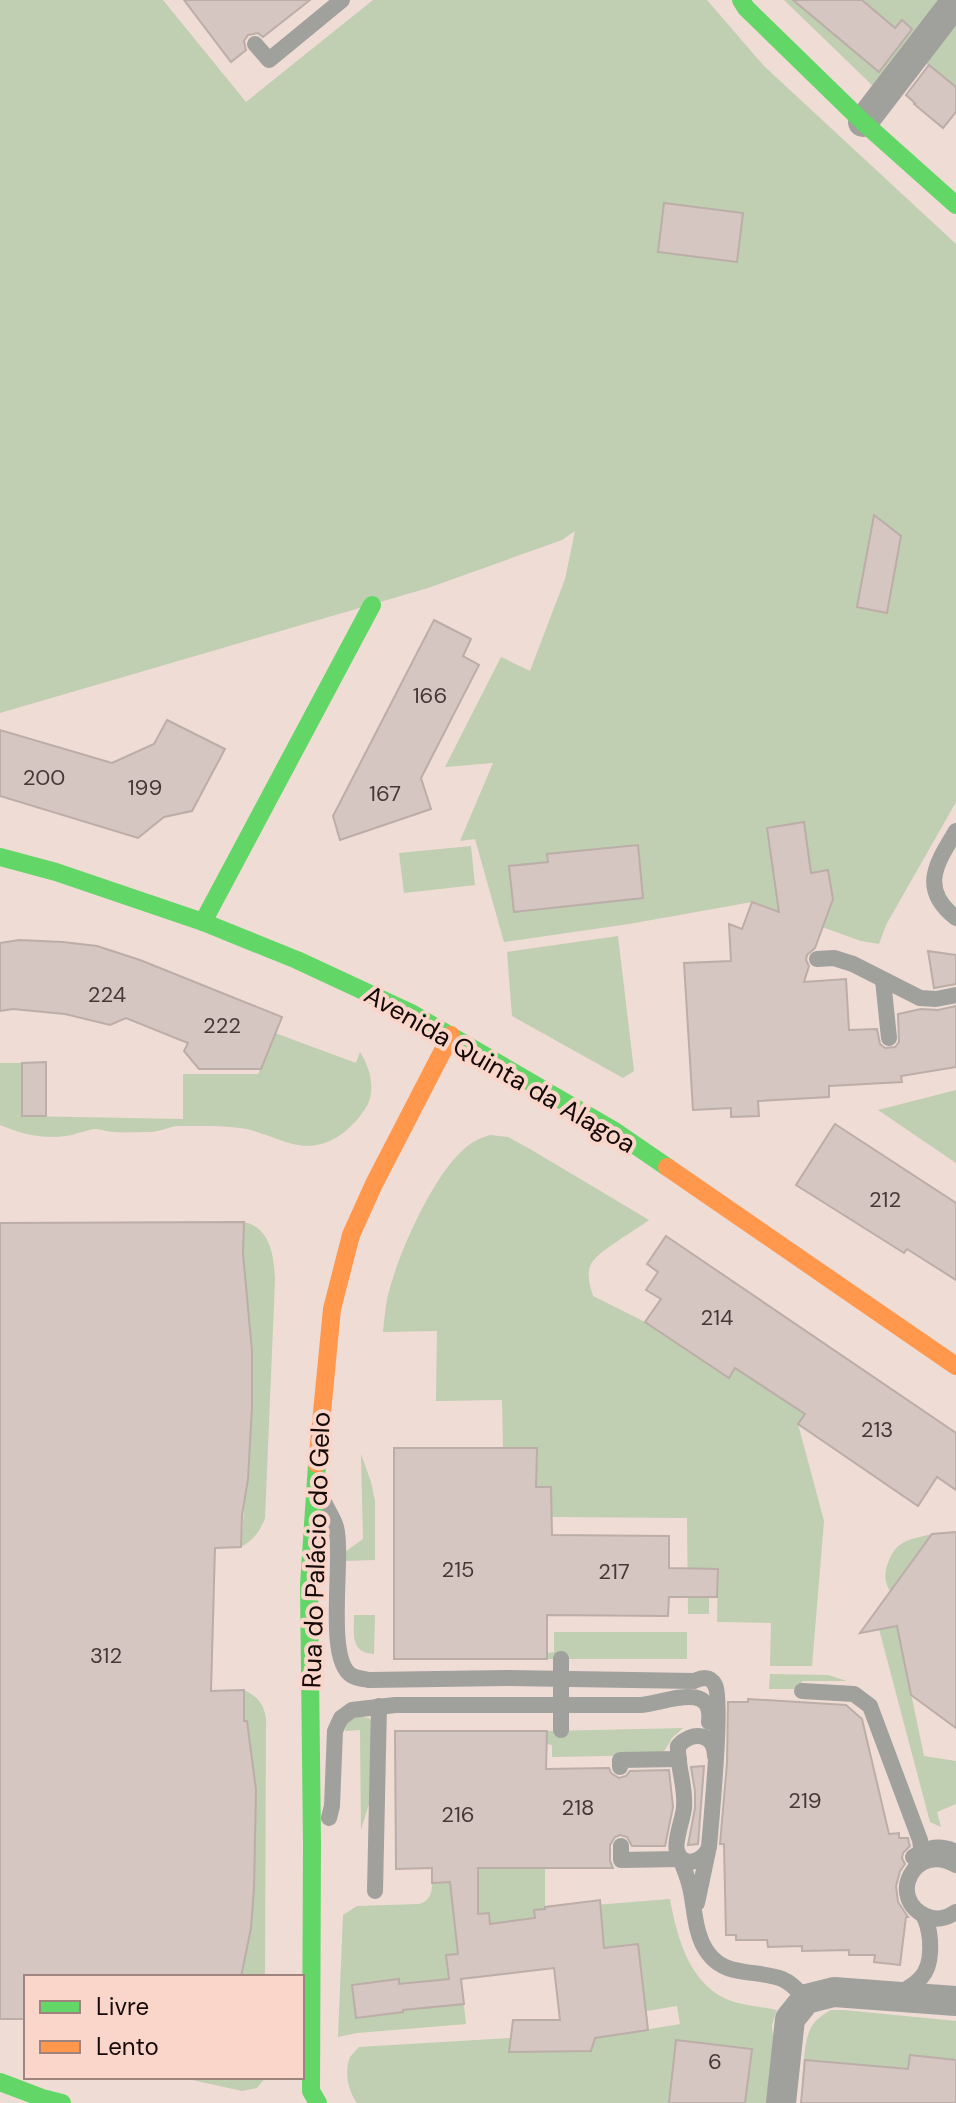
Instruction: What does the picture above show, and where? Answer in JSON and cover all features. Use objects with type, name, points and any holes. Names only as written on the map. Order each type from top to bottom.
[{"type":"street","points":[[741,0],[863,122],[956,205]]},
{"type":"street","points":[[863,122],[956,1]]},
{"type":"street","points":[[203,922],[372,605]]},
{"type":"street","name":"Avenida Quinta da Alagoa","points":[[0,857],[56,872],[203,922],[297,960],[413,1014],[613,1130],[956,1366]]},
{"type":"street","name":"Rua do Palácio do Gelo","points":[[308,2099],[311,1860],[309,1585],[328,1337],[351,1235],[451,1035]]},
{"type":"street","points":[[781,2103],[790,2019],[806,1999],[834,1992],[956,2001]]},
{"type":"street","points":[[0,2082],[62,2103]]},
{"type":"lane","points":[[255,44],[269,60],[342,0]]},
{"type":"lane","points":[[956,831],[938,861],[934,879],[938,900],[956,918]]},
{"type":"lane","points":[[817,959],[834,958],[853,964],[920,998],[956,995]]},
{"type":"lane","points":[[883,980],[889,1038]]},
{"type":"lane","points":[[315,1485],[336,1526],[337,1647],[341,1662],[351,1675],[369,1680],[710,1679],[717,1690],[715,1756],[709,1847],[695,1916]]},
{"type":"lane","points":[[561,1659],[561,1730]]},
{"type":"lane","points":[[802,1691],[854,1694],[870,1706],[920,1840],[922,1856]]},
{"type":"lane","points":[[311,1860],[332,1806],[335,1731],[346,1713],[379,1706],[640,1705],[684,1696],[701,1699],[710,1710],[710,1721],[702,1735]]},
{"type":"lane","points":[[375,1891],[379,1706]]},
{"type":"lane","points":[[715,1756],[714,1745],[702,1735],[681,1742],[678,1750],[684,1781],[678,1854],[690,1885],[699,1933],[707,1952],[719,1963],[733,1970],[779,1978],[790,1983],[806,1999]]},
{"type":"lane","points":[[620,1767],[620,1760],[679,1759]]},
{"type":"lane","points":[[621,1846],[621,1860],[678,1854],[686,1860],[695,1861],[703,1858],[709,1847]]},
{"type":"lane","points":[[893,1996],[920,1980],[930,1961],[927,1920],[910,1902],[908,1882],[922,1856],[933,1847],[956,1852]]},
{"type":"lane","points":[[922,1856],[947,1860],[956,1865]]},
{"type":"lane","points":[[923,1915],[932,1919],[956,1912]]},
{"type":"green space","points":[[0,0],[163,0],[246,102],[373,0],[707,0],[764,66],[956,244],[956,802],[886,925],[879,944],[861,941],[752,902],[504,942],[475,839],[460,841],[493,763],[445,767],[501,657],[530,671],[565,579],[575,531],[562,540],[428,588],[0,713]]},
{"type":"green space","points":[[784,0],[956,0],[956,87],[910,51],[876,89]]},
{"type":"green space","points":[[471,846],[475,885],[404,893],[399,853]]},
{"type":"green space","points":[[618,936],[634,1071],[623,1078],[512,1016],[507,952]]},
{"type":"green space","points":[[275,1033],[356,1063],[360,1052],[364,1058],[371,1080],[369,1102],[359,1118],[335,1138],[304,1146],[247,1129],[204,1126],[175,1126],[150,1132],[95,1129],[48,1137],[0,1125],[0,1063],[22,1063],[23,1116],[183,1119],[183,1074],[258,1074]]},
{"type":"green space","points":[[956,1090],[956,1163],[878,1110]]},
{"type":"green space","points":[[490,1135],[508,1137],[649,1220],[609,1247],[591,1264],[589,1276],[593,1296],[645,1322],[728,1378],[735,1368],[819,1393],[798,1424],[824,1521],[812,1666],[770,1666],[771,1623],[717,1622],[718,1569],[700,1569],[700,1597],[709,1597],[709,1614],[688,1614],[687,1518],[552,1517],[551,1487],[536,1487],[536,1448],[503,1448],[502,1400],[436,1401],[437,1331],[383,1332],[391,1283],[427,1199],[463,1150]]},
{"type":"green space","points":[[244,1222],[260,1230],[265,1237],[272,1253],[275,1280],[265,1518],[256,1535],[241,1547],[252,1407],[252,1351],[243,1254]]},
{"type":"green space","points":[[361,1454],[375,1501],[375,1560],[345,1561],[345,1552],[363,1539]]},
{"type":"green space","points":[[932,1534],[890,1591],[886,1573],[894,1551],[909,1540]]},
{"type":"green space","points":[[354,1615],[375,1615],[374,1654],[366,1653],[357,1646]]},
{"type":"green space","points":[[897,1626],[924,1756],[956,1761],[956,1804],[937,1812],[941,1827],[930,1822],[879,1629]]},
{"type":"green space","points":[[554,1632],[687,1632],[687,1659],[547,1659],[547,1653],[554,1652]]},
{"type":"green space","points":[[770,1674],[828,1675],[847,1681],[802,1681],[802,1689],[769,1689]]},
{"type":"green space","points":[[244,1690],[260,1702],[266,1719],[265,1975],[242,1975],[251,1928],[256,1815],[256,1790],[247,1721],[244,1721]]},
{"type":"green space","points":[[356,1716],[369,1718],[373,1723],[371,1797],[361,1830],[360,1730],[345,1731],[347,1723]]},
{"type":"green space","points":[[683,1728],[672,1738],[662,1755],[552,1757],[552,1745],[547,1744],[547,1731]]},
{"type":"green space","points":[[478,1868],[545,1868],[545,1909],[670,1899],[688,1960],[706,1985],[734,2002],[777,2010],[772,2025],[769,2103],[357,2103],[349,2087],[347,2069],[350,2057],[359,2047],[510,2038],[509,2052],[590,2051],[595,2038],[680,2024],[677,2006],[629,2014],[582,1979],[556,1982],[552,1953],[548,1969],[461,1979],[466,2024],[338,2037],[343,1915],[357,1906],[419,1904],[430,1896],[432,1883],[446,1880],[478,1882]]},
{"type":"green space","points":[[831,2010],[956,2021],[956,2103],[801,2103],[809,2033],[816,2021]]},
{"type":"green space","points":[[188,2079],[264,2079],[257,2088],[242,2091]]},
{"type":"building","points":[[184,0],[310,0],[263,37],[258,33],[248,35],[244,41],[246,50],[231,62]]},
{"type":"building","points":[[793,0],[862,0],[895,28],[902,20],[912,29],[879,72]]},
{"type":"building","points":[[929,65],[956,87],[956,112],[943,128],[906,95]]},
{"type":"building","points":[[664,203],[743,213],[737,262],[658,252]]},
{"type":"building","points":[[874,515],[901,536],[887,613],[857,607]]},
{"type":"building","points":[[434,620],[471,639],[463,656],[479,665],[421,778],[431,809],[340,840],[333,816]]},
{"type":"building","points":[[167,720],[225,749],[192,811],[164,817],[138,838],[0,796],[0,730],[112,763],[154,744]]},
{"type":"building","points":[[804,822],[811,873],[828,870],[833,899],[815,948],[807,955],[809,966],[804,982],[846,979],[849,1030],[877,1029],[880,1044],[885,1048],[895,1047],[899,1042],[898,1014],[956,1006],[956,1067],[901,1076],[902,1082],[829,1086],[829,1097],[758,1101],[759,1116],[731,1117],[731,1108],[693,1110],[684,963],[731,961],[729,924],[742,929],[752,902],[779,912],[767,828]]},
{"type":"building","points":[[638,845],[643,898],[514,912],[509,866],[548,862],[547,854]]},
{"type":"building","points":[[19,940],[97,946],[282,1017],[261,1069],[199,1069],[184,1051],[188,1043],[126,1018],[110,1025],[65,1014],[13,1009],[0,1011],[0,943]]},
{"type":"building","points":[[928,951],[956,955],[956,984],[934,988]]},
{"type":"building","points":[[46,1062],[46,1116],[22,1116],[22,1063]]},
{"type":"building","points":[[835,1124],[956,1203],[956,1280],[907,1249],[904,1253],[796,1185]]},
{"type":"building","points":[[244,1222],[243,1254],[252,1351],[248,1479],[241,1547],[215,1548],[211,1691],[244,1690],[244,1721],[247,1721],[256,1790],[251,1928],[241,1975],[24,1975],[24,2019],[0,2019],[0,1223]]},
{"type":"building","points":[[666,1236],[956,1433],[956,1490],[937,1477],[918,1506],[798,1424],[805,1414],[735,1368],[729,1378],[645,1322],[661,1299],[646,1290],[658,1272],[647,1264]]},
{"type":"building","points":[[394,1448],[537,1448],[536,1487],[551,1487],[552,1535],[669,1536],[669,1568],[718,1569],[717,1597],[669,1597],[668,1616],[547,1615],[547,1659],[394,1659]]},
{"type":"building","points":[[956,1532],[956,1728],[911,1695],[897,1626],[860,1633],[932,1534]]},
{"type":"building","points":[[748,1699],[846,1705],[862,1719],[889,1834],[899,1833],[899,1838],[908,1838],[910,1846],[903,1853],[905,1864],[896,1886],[898,1902],[908,1917],[900,1965],[874,1962],[875,1955],[849,1955],[849,1950],[802,1951],[802,1946],[768,1947],[767,1940],[736,1940],[736,1935],[726,1935],[724,1844],[720,1844],[727,1763],[728,1702],[748,1702]]},
{"type":"building","points":[[395,1731],[547,1731],[546,1769],[609,1768],[619,1778],[630,1771],[669,1770],[673,1807],[665,1846],[632,1846],[627,1837],[620,1835],[610,1845],[613,1868],[478,1868],[478,1914],[489,1913],[490,1924],[535,1918],[534,1910],[545,1907],[600,1900],[604,1948],[638,1944],[648,2030],[595,2038],[591,2051],[509,2052],[513,2020],[560,2020],[554,1968],[461,1979],[464,2004],[356,2018],[352,1985],[399,1979],[399,1984],[449,1979],[446,1955],[458,1954],[450,1882],[432,1883],[432,1868],[396,1869]]},
{"type":"building","points":[[704,1766],[698,1844],[688,1845],[695,1808],[691,1767]]},
{"type":"building","points":[[676,2040],[752,2049],[745,2103],[669,2103]]},
{"type":"building","points":[[910,2055],[956,2060],[956,2103],[801,2103],[805,2060],[908,2069]]},
{"type":"traffic: fast","points":[[741,0],[863,122],[956,205]]},
{"type":"traffic: fast","points":[[203,922],[372,605]]},
{"type":"traffic: fast","points":[[0,857],[56,872],[203,922],[297,960],[413,1014],[613,1130],[667,1167]]},
{"type":"traffic: fast","points":[[317,1464],[309,1585],[311,2091],[318,2103]]},
{"type":"traffic: fast","points":[[0,2082],[62,2103]]},
{"type":"traffic: slow","points":[[317,1464],[332,1309],[351,1235],[451,1035]]},
{"type":"traffic: slow","points":[[667,1167],[956,1366]]}]
